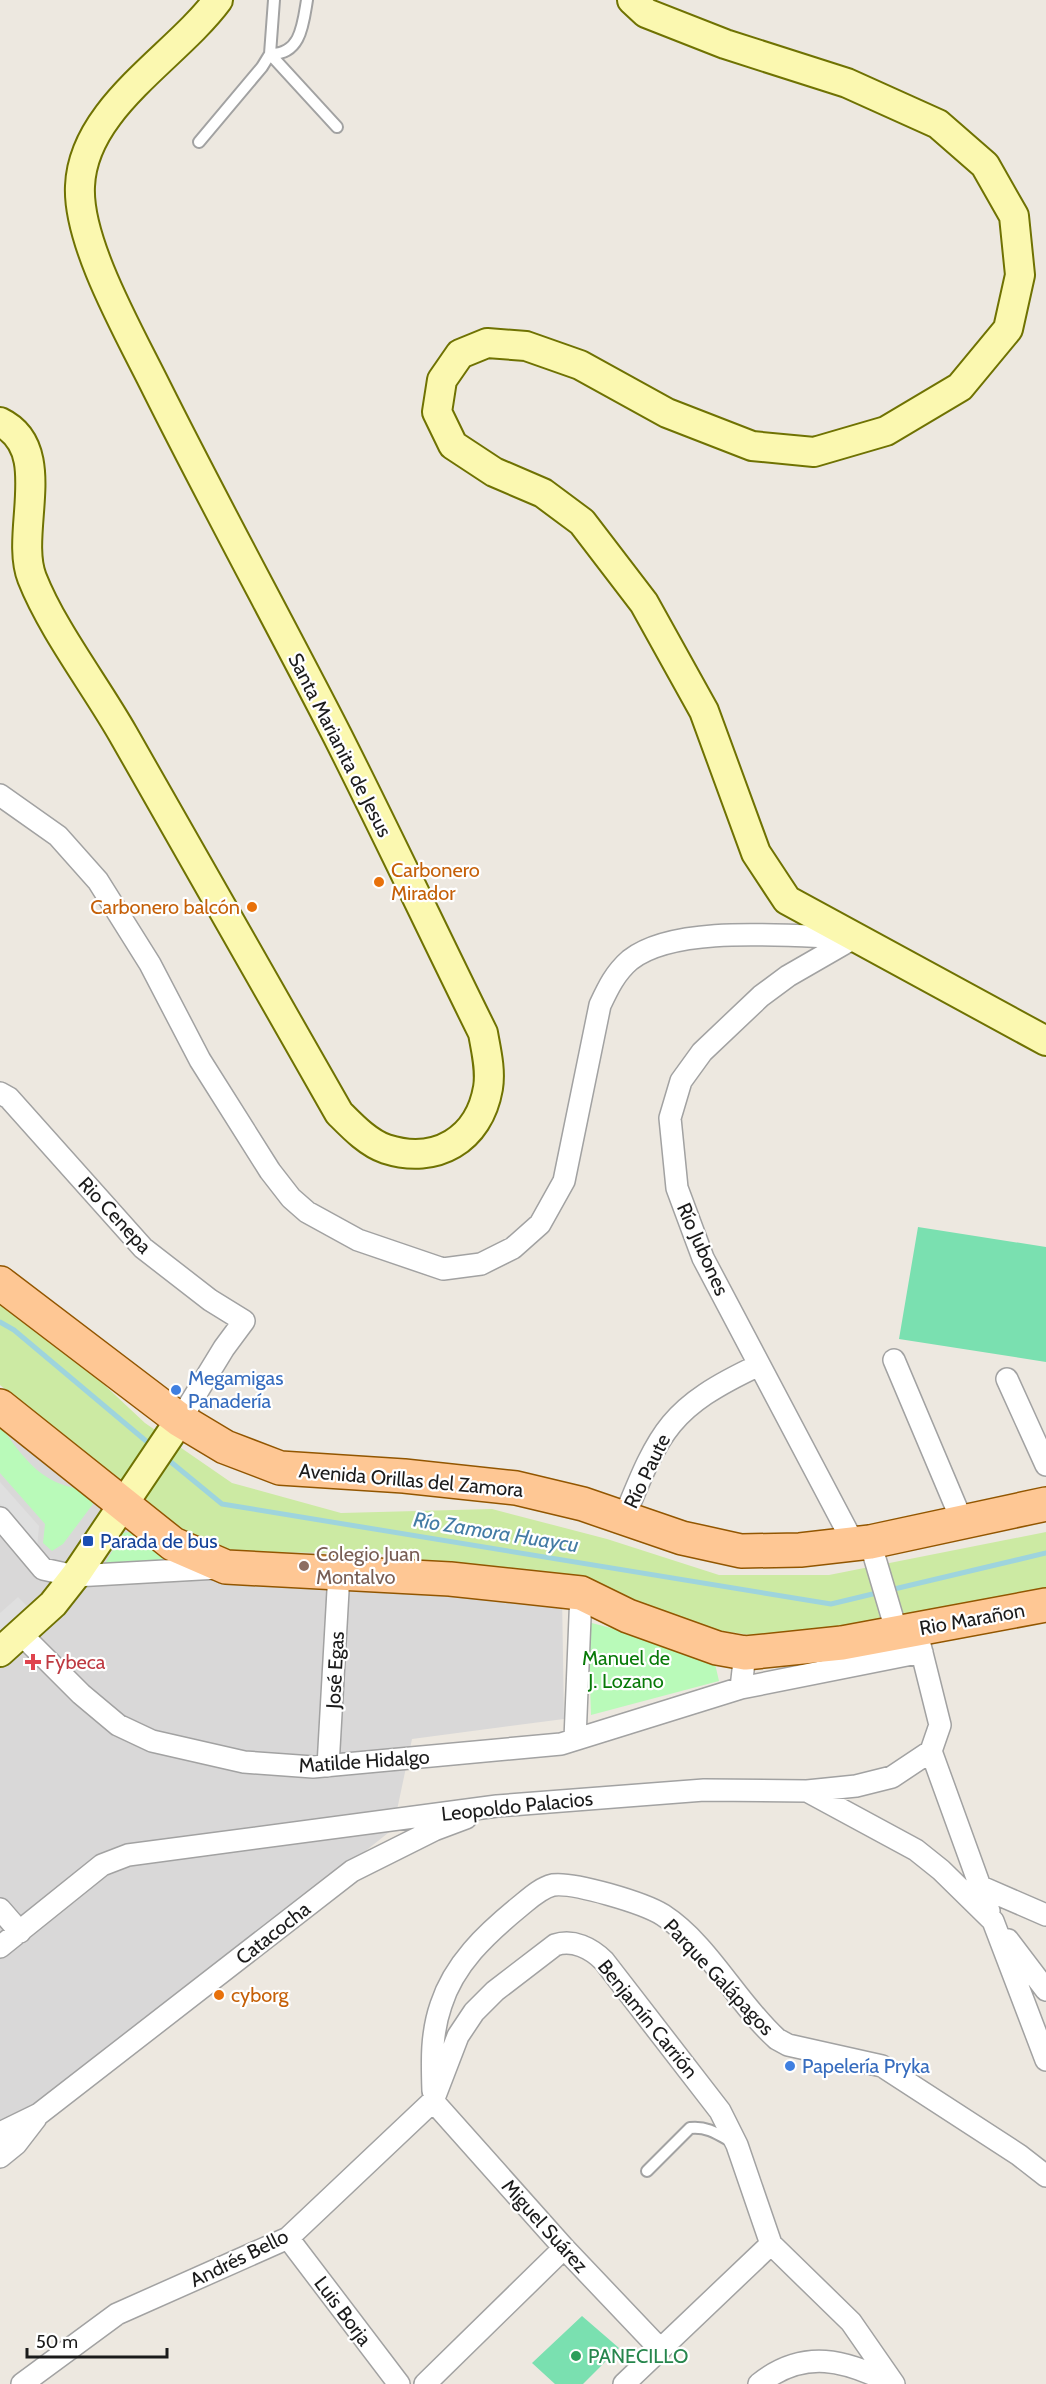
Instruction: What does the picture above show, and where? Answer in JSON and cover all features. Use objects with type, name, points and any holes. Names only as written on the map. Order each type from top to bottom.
[{"type":"main road","name":"Avenida Orillas del Zamora","points":[[0,1283],[175,1427],[280,1468],[404,1476],[516,1488],[583,1504],[682,1538],[741,1551],[800,1550],[862,1543],[1046,1504]]},
{"type":"main road","points":[[0,1406],[128,1496],[174,1544],[226,1567],[450,1579],[582,1593]]},
{"type":"main road","name":"Rio Marañon","points":[[582,1593],[628,1616],[717,1648],[745,1653],[912,1638],[1046,1605]]},
{"type":"street","name":"Santa Marianita de Jesus","points":[[0,422],[21,440],[30,466],[25,543],[30,574],[40,598],[101,695],[339,1113],[360,1133],[385,1148],[417,1154],[441,1150],[467,1135],[481,1112],[488,1087],[488,1059],[483,1033],[338,737],[133,340],[90,246],[83,221],[80,185],[88,149],[108,113],[218,0]]},
{"type":"street","points":[[632,0],[646,13],[724,44],[847,83],[939,124],[985,165],[1014,216],[1020,275],[1008,329],[960,387],[886,431],[814,452],[752,446],[668,414],[580,365],[526,346],[487,343],[460,354],[442,380],[437,412],[453,445],[494,472],[543,493],[582,522],[644,603],[704,711],[756,853],[787,900],[1046,1041]]},
{"type":"street","points":[[0,795],[58,836],[98,881],[150,964],[200,1060],[270,1172],[291,1198],[307,1212],[358,1240],[443,1269],[481,1264],[513,1248],[540,1224],[564,1181],[600,1005],[612,978],[631,960],[660,944],[700,936],[855,938]]},
{"type":"street","name":"Río Jubones","points":[[855,938],[788,976],[722,1032],[702,1052],[681,1082],[670,1118],[677,1188],[703,1258],[759,1365],[862,1543],[912,1638]]},
{"type":"street","name":"Rio Cenepa","points":[[3,1101],[143,1248],[210,1300],[244,1322],[224,1348],[175,1427]]},
{"type":"street","points":[[894,1360],[962,1521]]},
{"type":"street","name":"Río Paute","points":[[624,1518],[648,1459],[672,1421],[694,1400],[722,1382],[759,1365]]},
{"type":"street","points":[[1007,1379],[1046,1465]]},
{"type":"street","points":[[10,1643],[53,1604],[75,1576],[175,1427]]},
{"type":"street","points":[[0,1518],[43,1569],[75,1576],[226,1567]]},
{"type":"street","name":"José Egas","points":[[328,1766],[339,1573]]},
{"type":"street","points":[[575,1739],[582,1593]]},
{"type":"street","points":[[912,1638],[940,1725],[931,1751],[979,1886],[1046,2060]]},
{"type":"street","name":"Matilde Hidalgo","points":[[10,1643],[81,1694],[118,1725],[152,1741],[244,1762],[328,1766],[561,1744],[912,1638]]},
{"type":"street","points":[[741,1688],[745,1653]]},
{"type":"street","name":"Leopoldo Palacios","points":[[0,1947],[102,1865],[128,1855],[497,1806],[704,1790],[807,1791],[875,1783],[892,1777],[931,1751]]},
{"type":"street","points":[[807,1791],[916,1850],[941,1870],[993,1921],[1046,1990]]},
{"type":"street","name":"Catacocha","points":[[0,2133],[39,2114],[352,1871],[434,1830],[497,1806]]},
{"type":"street","name":"Parque Galápagos","points":[[433,2101],[432,2043],[441,2005],[452,1977],[486,1934],[537,1892],[552,1885],[570,1885],[647,1906],[664,1916],[692,1941],[777,2039],[788,2045],[882,2066],[1019,2155],[1046,2176]]},
{"type":"street","points":[[979,1886],[1046,1915]]},
{"type":"street","points":[[0,1910],[20,1932]]},
{"type":"street","name":"Benjamín Carrión","points":[[433,2101],[458,2036],[474,2012],[495,1991],[555,1945],[564,1942],[575,1943],[596,1953],[604,1961],[711,2098],[737,2145],[771,2244]]},
{"type":"street","name":"Andrés Bello","points":[[21,2384],[117,2314],[288,2238],[433,2101]]},
{"type":"street","name":"Miguel Suárez","points":[[433,2101],[564,2248],[660,2349]]},
{"type":"street","name":"Catacocha","points":[[0,2157],[15,2144],[39,2114]]},
{"type":"street","name":"Luis Borja","points":[[288,2238],[399,2384]]},
{"type":"street","points":[[624,2384],[771,2244],[851,2322],[894,2384]]},
{"type":"street","points":[[425,2384],[564,2248]]},
{"type":"street","points":[[759,2384],[793,2363],[814,2359],[865,2370],[894,2384]]},
{"type":"lane","points":[[199,142],[262,67],[270,54],[274,0]]},
{"type":"lane","points":[[270,54],[282,54],[293,47],[302,31],[307,0]]},
{"type":"lane","points":[[270,54],[337,127]]},
{"type":"lane","points":[[647,2171],[690,2128],[700,2127],[710,2130],[737,2145]]},
{"type":"shaded area","points":[[0,1409],[247,1541],[562,1595],[564,1719],[412,1739],[393,1829],[0,2143]]},
{"type":"shaded area","points":[[0,1482],[39,1526],[37,1548],[0,1504]]},
{"type":"shaded area","points":[[18,1597],[31,1610],[0,1635],[0,1613]]},
{"type":"green space","points":[[918,1227],[1046,1247],[1046,1362],[899,1339]]},
{"type":"green space","points":[[0,1300],[35,1320],[145,1423],[232,1483],[341,1513],[492,1509],[607,1539],[719,1575],[829,1575],[1046,1532],[1046,1596],[908,1615],[770,1638],[681,1625],[604,1585],[373,1553],[231,1552],[167,1524],[0,1385]]},
{"type":"green space","points":[[0,1424],[28,1462],[56,1482],[83,1493],[93,1504],[63,1544],[52,1551],[43,1543],[45,1524],[0,1473]]},
{"type":"green space","points":[[135,1531],[172,1559],[168,1566],[104,1565],[123,1533]]},
{"type":"green space","name":"Manuel de J. Lozano","points":[[588,1622],[713,1655],[719,1681],[591,1715]]},
{"type":"green space","name":"PANECILLO","points":[[582,2316],[619,2348],[583,2384],[555,2384],[532,2363]]},
{"type":"waterway","name":"Río Zamora Huaycu","points":[[0,1322],[14,1330],[152,1446]]},
{"type":"waterway","name":"Río Zamora Huaycu","points":[[166,1458],[222,1504],[831,1604],[881,1592]]},
{"type":"waterway","name":"Río Zamora Huaycu","points":[[890,1590],[1046,1553]]},
{"type":"place","name":"Carbonero Mirador","points":[[379,882]]},
{"type":"place","name":"Carbonero balcón","points":[[252,907]]},
{"type":"place","name":"Megamigas Panadería","points":[[176,1390]]},
{"type":"place","name":"Parada de bus","points":[[88,1541]]},
{"type":"place","name":"Colegio Juan Montalvo","points":[[304,1566]]},
{"type":"place","name":"Fybeca","points":[[33,1662]]},
{"type":"place","name":"cyborg","points":[[219,1995]]},
{"type":"place","name":"Papelería Pryka","points":[[790,2066]]},
{"type":"place","name":"PANECILLO","points":[[576,2356]]}]
